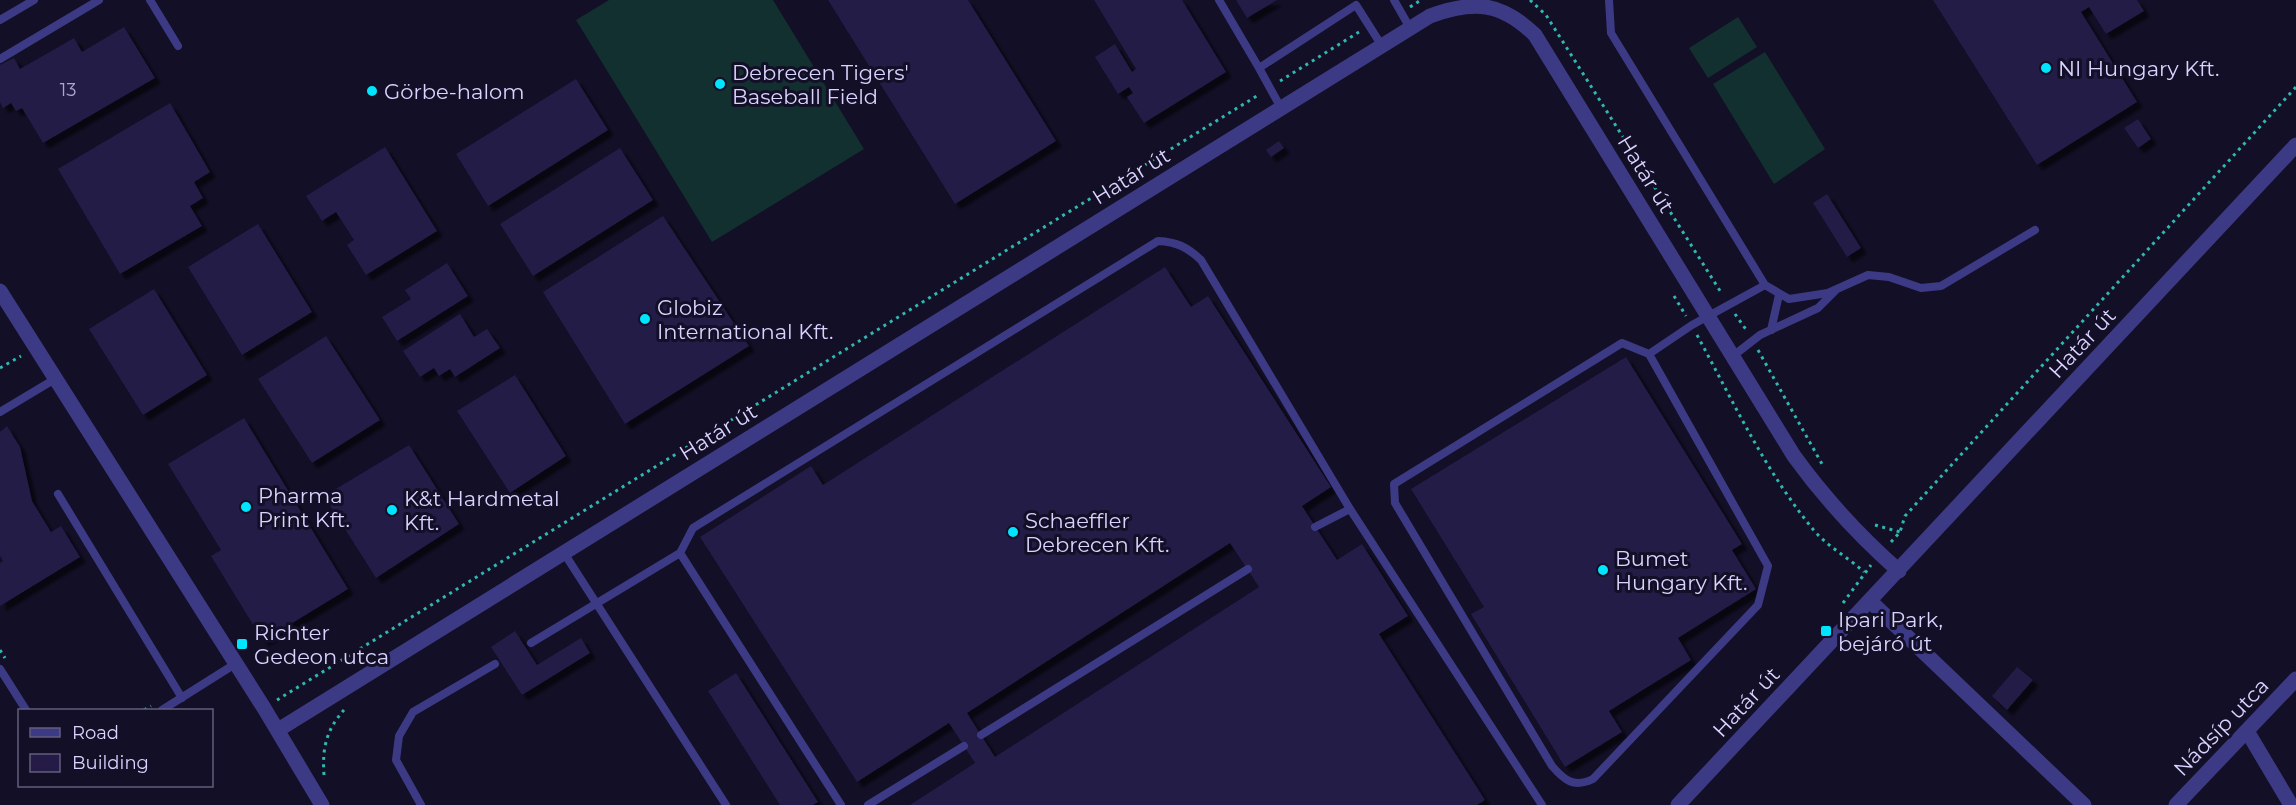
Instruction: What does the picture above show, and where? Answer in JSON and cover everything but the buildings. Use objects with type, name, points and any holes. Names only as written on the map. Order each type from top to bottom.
[{"type":"street","name":"Határ út","points":[[278,730],[1410,28],[1430,16],[1451,8],[1472,5],[1490,7],[1506,13],[1535,35],[1794,456],[1826,501],[1872,548],[1899,570]]},
{"type":"street","name":"Határ út","points":[[1678,805],[2296,144]]},
{"type":"street","points":[[0,291],[278,730],[322,805]]},
{"type":"street","points":[[1870,601],[2084,805]]},
{"type":"street","name":"Nádsíp utca","points":[[2176,805],[2296,679]]},
{"type":"street","points":[[2247,731],[2291,805]]},
{"type":"lane","points":[[0,20],[34,0]]},
{"type":"lane","points":[[0,59],[99,0]]},
{"type":"lane","points":[[150,0],[178,46]]},
{"type":"lane","points":[[1219,0],[1281,108]]},
{"type":"lane","points":[[1394,0],[1410,28]]},
{"type":"lane","points":[[1609,0],[1611,33],[1765,285],[1779,295],[1789,299],[1838,289],[1868,275],[1889,277],[1921,288],[1941,286],[2035,230]]},
{"type":"lane","points":[[1259,68],[1354,3],[1382,46]]},
{"type":"lane","points":[[531,643],[680,553],[693,528],[1158,241],[1173,242],[1188,248],[1201,260],[1350,509],[1542,805]]},
{"type":"lane","points":[[1649,354],[1692,325],[1765,285]]},
{"type":"lane","points":[[1733,356],[1753,340],[1818,308],[1838,289]]},
{"type":"lane","points":[[1771,330],[1779,295]]},
{"type":"lane","points":[[1622,343],[1649,354],[1768,566],[1758,605],[1593,779],[1583,784],[1573,783],[1563,779],[1546,756],[1395,503],[1394,484],[1622,343]]},
{"type":"lane","points":[[0,412],[55,380]]},
{"type":"lane","points":[[58,494],[182,698]]},
{"type":"lane","points":[[1315,527],[1350,509]]},
{"type":"lane","points":[[564,553],[726,805]]},
{"type":"lane","points":[[680,553],[842,805]]},
{"type":"lane","points":[[981,735],[1248,569]]},
{"type":"lane","points":[[165,709],[235,664]]},
{"type":"lane","points":[[421,805],[396,760],[399,736],[413,712],[495,664]]},
{"type":"lane","points":[[0,669],[25,709]]},
{"type":"lane","points":[[868,805],[964,746]]},
{"type":"path","points":[[1400,12],[1421,0]]},
{"type":"path","points":[[1530,0],[1546,15],[1753,340],[1827,474]]},
{"type":"path","points":[[264,708],[1369,26]]},
{"type":"path","points":[[1867,517],[1875,525],[1900,532],[1905,516],[2296,87]]},
{"type":"path","points":[[1673,294],[1692,325],[1744,427],[1783,488],[1813,530],[1864,572]]},
{"type":"path","points":[[0,368],[21,356]]},
{"type":"path","points":[[324,777],[322,751],[333,723],[352,704]]},
{"type":"green space","name":"Debrecen Tigers' Baseball Field","points":[[609,0],[773,0],[864,149],[712,242],[576,20]]},
{"type":"green space","points":[[1738,17],[1757,47],[1708,78],[1689,48]]},
{"type":"green space","points":[[1765,52],[1825,149],[1774,184],[1713,84]]},
{"type":"place","name":"NI Hungary Kft.","points":[[2046,68]]},
{"type":"place","name":"Debrecen Tigers' Baseball Field","points":[[720,84]]},
{"type":"place","name":"Görbe-halom","points":[[372,91]]},
{"type":"place","name":"Globiz International Kft.","points":[[645,319]]},
{"type":"place","name":"Pharma Print Kft.","points":[[246,507]]},
{"type":"place","name":"K&t Hardmetal Kft.","points":[[392,510]]},
{"type":"place","name":"Schaeffler Debrecen Kft.","points":[[1013,532]]},
{"type":"place","name":"Bumet Hungary Kft.","points":[[1603,570]]},
{"type":"place","name":"Ipari Park, bejáró út","points":[[1826,631]]},
{"type":"place","name":"Richter Gedeon utca","points":[[242,644]]}]
